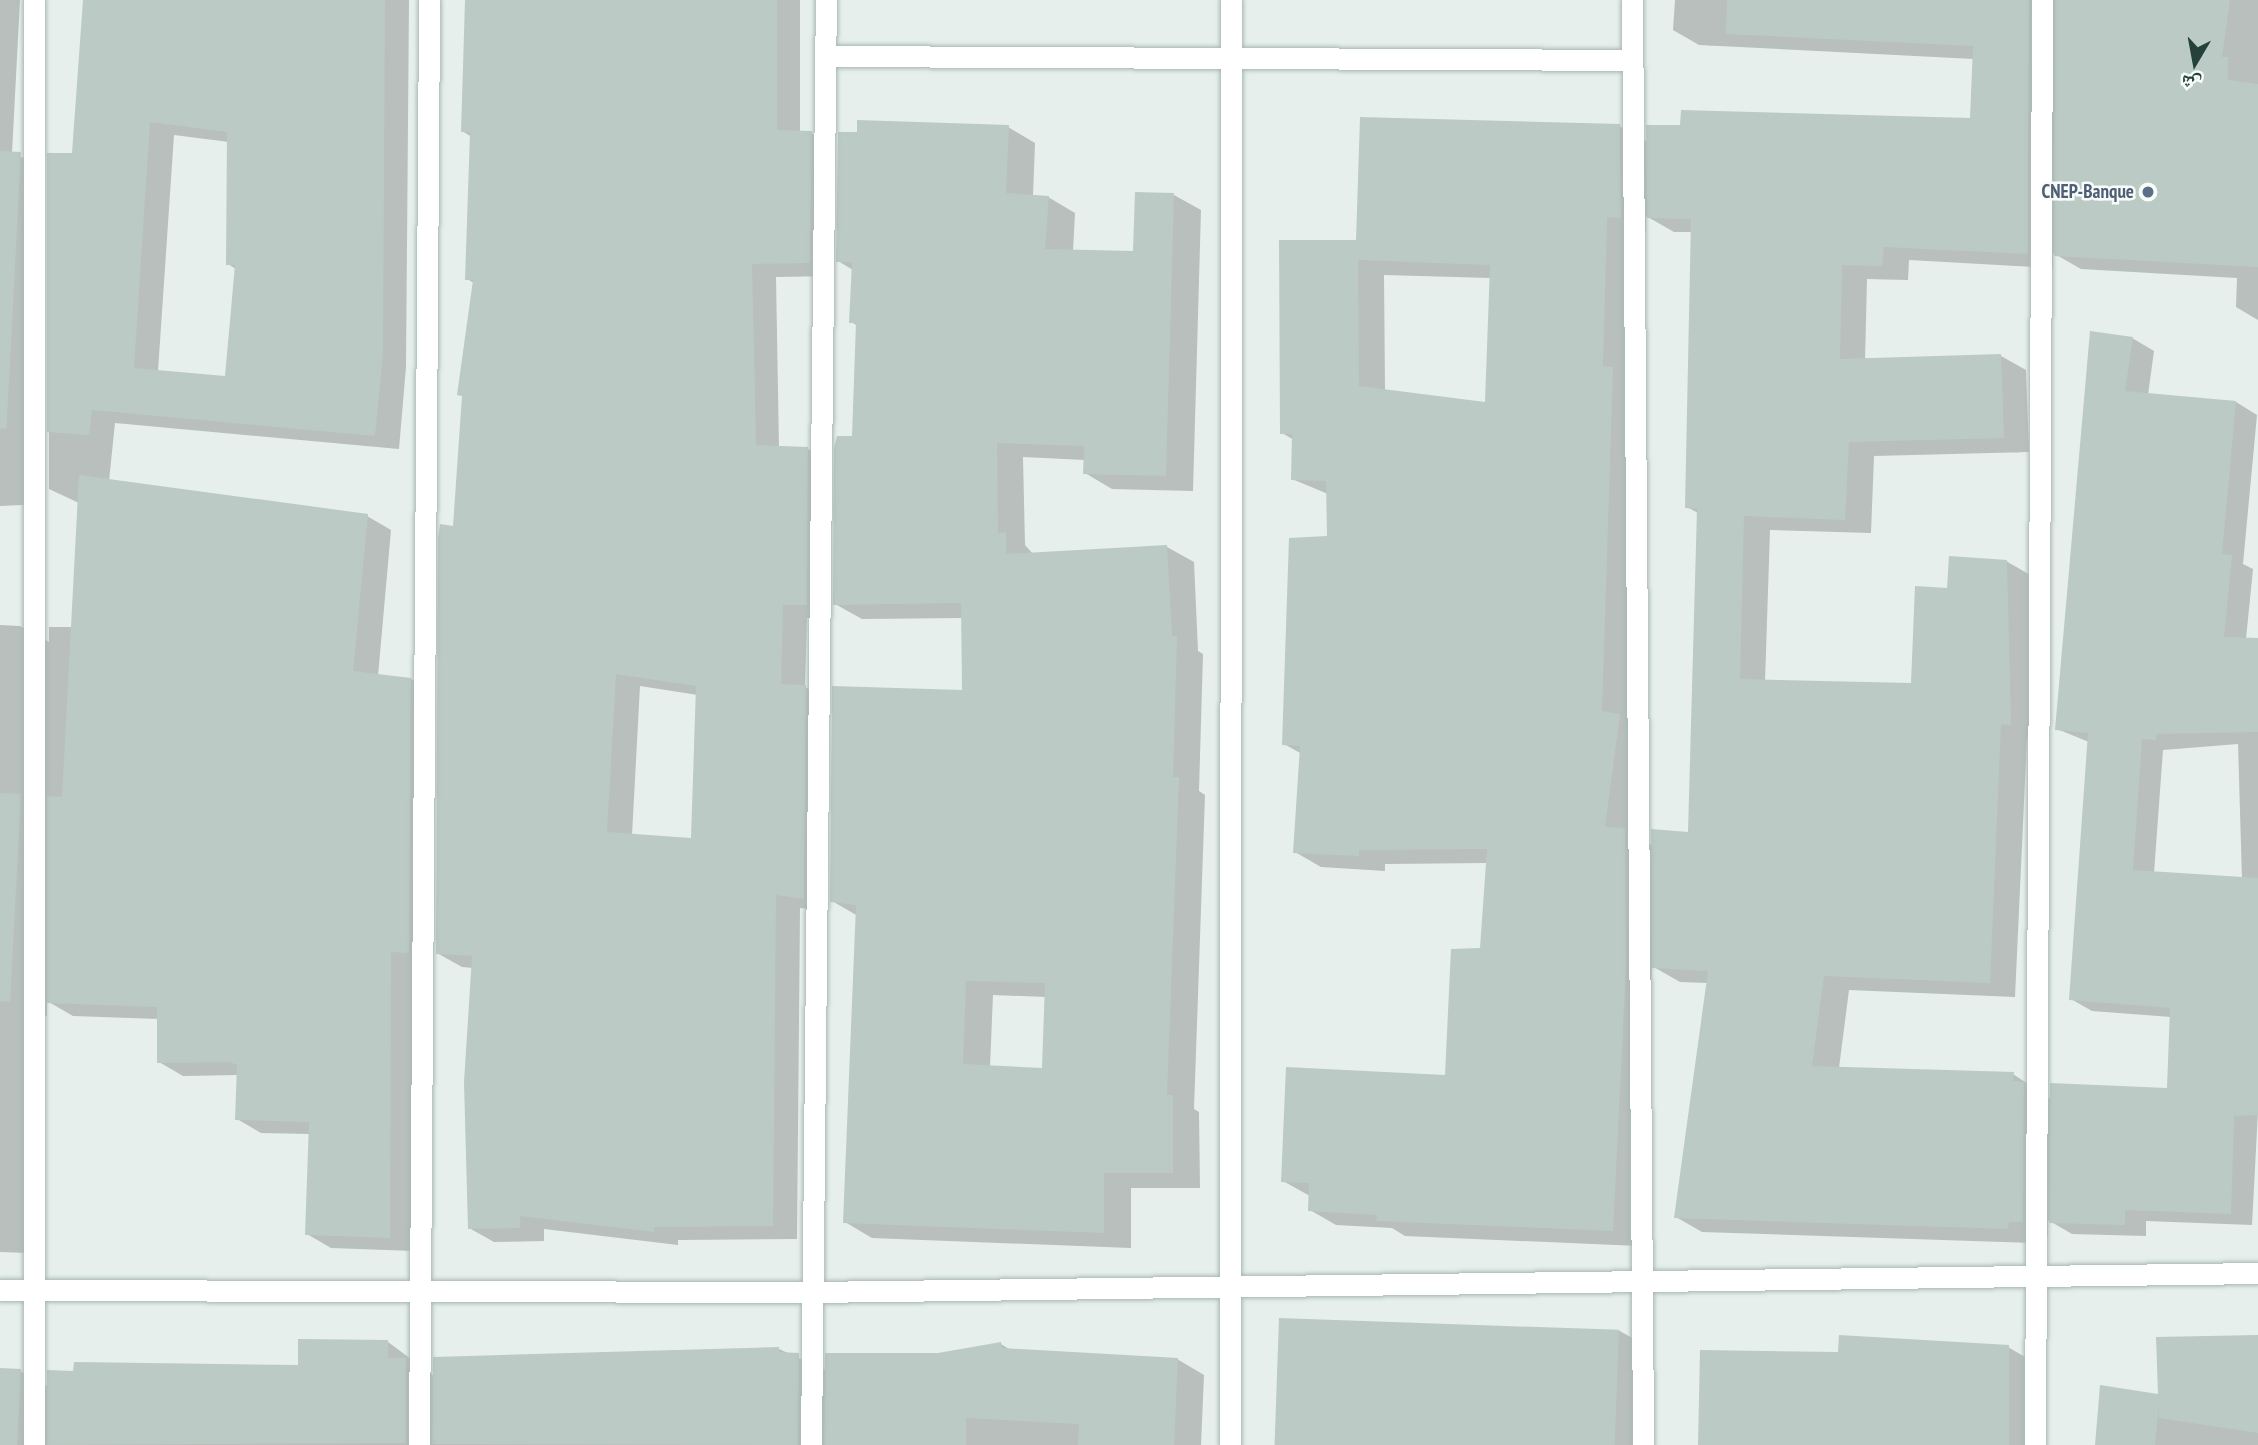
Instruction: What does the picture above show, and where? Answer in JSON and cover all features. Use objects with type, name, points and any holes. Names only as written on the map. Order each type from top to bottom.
[{"type":"street","points":[[34,0],[34,1445]]},
{"type":"street","points":[[419,1445],[429,0]]},
{"type":"street","points":[[811,1445],[810,1292],[826,0]]},
{"type":"street","points":[[1230,1445],[1231,0]]},
{"type":"street","points":[[1632,0],[1630,60],[1644,1282],[1643,1445]]},
{"type":"street","points":[[2035,1445],[2042,0]]},
{"type":"street","points":[[825,56],[1630,60]]},
{"type":"street","points":[[0,1290],[810,1292],[2258,1273]]},
{"type":"building","points":[[83,0],[385,0],[383,352],[375,436],[92,410],[89,435],[47,432],[47,153],[72,153]],"holes":[[[150,122],[227,132],[226,265],[235,265],[225,376],[134,368]]]},
{"type":"building","points":[[465,0],[777,0],[777,130],[812,131],[810,263],[752,264],[756,445],[808,447],[807,605],[783,605],[781,684],[806,685],[804,899],[776,895],[773,1226],[654,1227],[654,1232],[520,1216],[520,1228],[468,1229],[464,1082],[472,956],[436,954],[438,538],[440,524],[453,526],[462,396],[457,395],[473,280],[465,280],[470,132],[461,132]],"holes":[[[616,674],[696,686],[691,838],[607,832]]]},
{"type":"building","points":[[1727,0],[2029,0],[2028,254],[1884,247],[1882,266],[1842,265],[1840,359],[2001,354],[2004,438],[1849,442],[1845,520],[1744,516],[1740,679],[1911,683],[1915,586],[1947,588],[1949,556],[2007,560],[2011,725],[2001,724],[1990,983],[1824,976],[1812,1066],[2014,1072],[2013,1081],[2024,1082],[2023,1222],[2009,1222],[2008,1229],[1674,1218],[1708,971],[1652,968],[1651,829],[1688,832],[1697,509],[1685,508],[1691,219],[1647,218],[1646,125],[1680,125],[1681,110],[1970,118],[1973,46],[1726,34]]},
{"type":"building","name":"CNEP-Banque","points":[[2055,0],[2230,0],[2222,57],[2228,57],[2228,80],[2258,84],[2258,267],[2054,256]]},
{"type":"building","points":[[1360,117],[1620,124],[1621,218],[1607,217],[1603,366],[1613,367],[1602,711],[1620,714],[1605,827],[1625,828],[1626,967],[1613,1231],[1376,1221],[1377,1215],[1308,1211],[1309,1183],[1281,1182],[1286,1067],[1445,1075],[1451,949],[1480,948],[1487,849],[1359,850],[1359,856],[1293,853],[1300,746],[1282,745],[1289,538],[1327,536],[1326,481],[1291,480],[1292,434],[1280,434],[1279,240],[1356,240]],"holes":[[[1358,260],[1490,265],[1485,402],[1359,386]]]},
{"type":"building","points":[[857,120],[1009,125],[1006,193],[1049,196],[1045,249],[1133,251],[1135,192],[1174,193],[1166,476],[1083,474],[1084,446],[997,443],[998,533],[1006,532],[1006,554],[1167,545],[1172,636],[1177,636],[1173,777],[1179,777],[1167,1095],[1173,1095],[1173,1173],[1104,1173],[1104,1233],[843,1223],[856,905],[830,902],[832,686],[962,690],[961,603],[833,605],[834,448],[837,436],[852,436],[856,323],[849,323],[852,262],[836,262],[838,132],[857,132]],"holes":[[[966,981],[1045,983],[1042,1068],[963,1064]]]},
{"type":"building","points":[[0,151],[21,152],[6,429],[0,428]]},
{"type":"building","points":[[2090,331],[2133,337],[2125,391],[2236,401],[2222,554],[2232,555],[2224,637],[2258,638],[2258,732],[2157,734],[2156,740],[2142,739],[2133,870],[2258,878],[2258,1115],[2234,1116],[2231,1214],[2125,1210],[2125,1225],[2049,1223],[2050,1083],[2167,1088],[2170,1008],[2069,1000],[2088,733],[2055,730]]},
{"type":"building","points":[[79,475],[368,514],[353,671],[411,678],[409,953],[391,952],[390,1238],[305,1235],[309,1122],[235,1120],[237,1065],[230,1062],[157,1063],[157,1007],[47,1003],[47,796],[62,797]]},
{"type":"building","points":[[0,793],[21,794],[10,1002],[0,1001]]},
{"type":"building","points":[[1279,1318],[1619,1330],[1615,1445],[1275,1445]]},
{"type":"building","points":[[1839,1335],[2009,1345],[2009,1445],[1698,1445],[1700,1350],[1838,1352]]},
{"type":"building","points":[[2258,1335],[2258,1433],[2159,1418],[2159,1405],[2155,1445],[2095,1445],[2100,1385],[2158,1394],[2156,1337]]},
{"type":"building","points":[[298,1339],[388,1340],[388,1358],[406,1358],[406,1443],[47,1445],[47,1370],[73,1371],[74,1362],[298,1365]]},
{"type":"building","points":[[1001,1342],[1002,1348],[1178,1358],[1174,1445],[1078,1445],[1079,1424],[966,1418],[966,1445],[824,1445],[825,1353],[938,1353]]},
{"type":"building","points":[[779,1347],[779,1352],[799,1353],[798,1445],[432,1444],[433,1357]]},
{"type":"building","points":[[0,1368],[21,1369],[17,1445],[0,1445]]},
{"type":"place","name":"CNEP-Banque","points":[[2148,192]]}]
